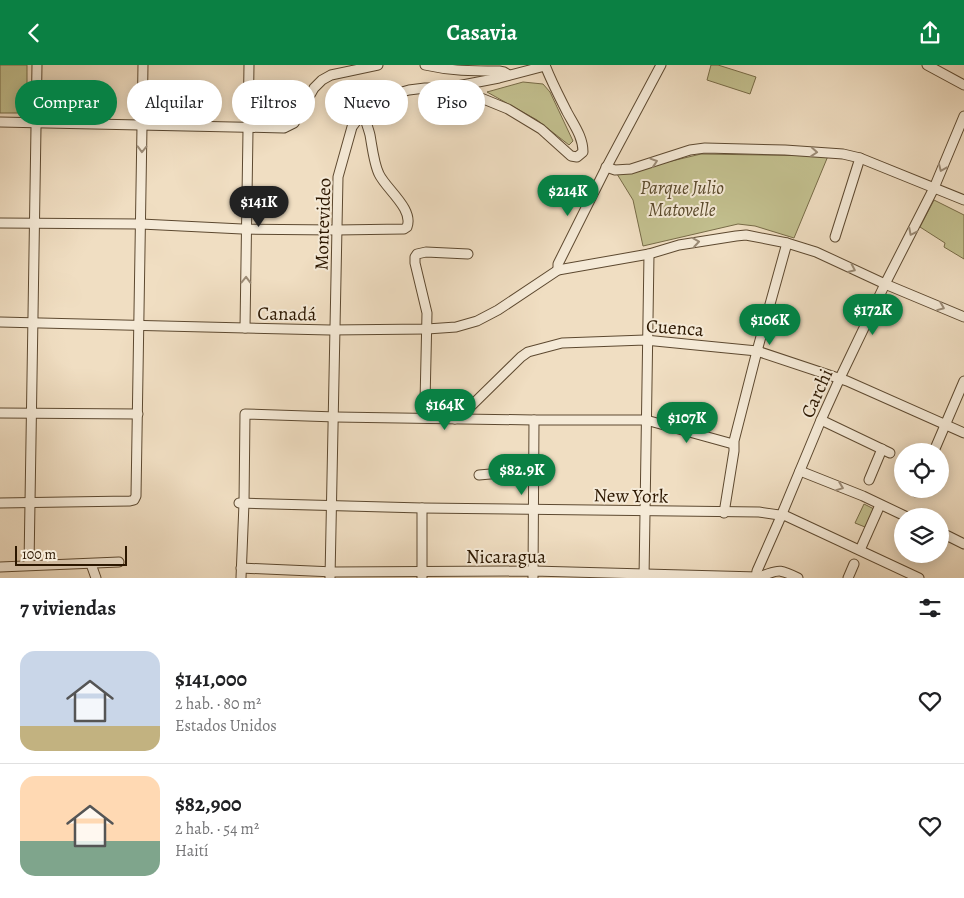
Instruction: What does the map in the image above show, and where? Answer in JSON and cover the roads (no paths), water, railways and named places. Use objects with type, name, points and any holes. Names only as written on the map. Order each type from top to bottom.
[{"type":"street","points":[[37,65],[37,80]]},
{"type":"street","points":[[143,65],[143,80]]},
{"type":"street","points":[[245,328],[249,65]]},
{"type":"street","points":[[178,125],[284,127],[294,123],[314,88],[322,80],[331,75],[378,65]]},
{"type":"street","points":[[425,65],[459,71],[499,71],[509,75]]},
{"type":"street","name":"Montevideo","points":[[485,80],[545,65],[583,143],[583,152],[577,157],[571,156],[541,129],[508,109],[485,99]]},
{"type":"street","points":[[661,65],[606,167],[558,264],[558,270],[649,254],[679,245],[746,235],[763,237],[816,252],[885,284],[964,317]]},
{"type":"street","points":[[927,65],[964,85]]},
{"type":"street","name":"Carchi","points":[[756,577],[821,420],[885,284],[934,188],[964,116]]},
{"type":"street","points":[[0,122],[15,122]]},
{"type":"street","points":[[29,565],[36,125]]},
{"type":"street","points":[[0,503],[134,500],[136,496],[142,125]]},
{"type":"street","name":"Montevideo","points":[[330,575],[338,177],[353,125]]},
{"type":"street","points":[[0,223],[141,224],[247,229],[404,229],[409,224],[408,215],[378,173],[367,125]]},
{"type":"street","points":[[606,167],[615,170],[631,169],[690,150],[704,148],[786,150],[843,154],[860,158],[964,200]]},
{"type":"street","points":[[835,237],[860,158]]},
{"type":"street","points":[[724,513],[734,451],[733,444],[787,243]]},
{"type":"street","points":[[425,402],[427,313],[415,257],[416,254],[426,252],[468,254]]},
{"type":"street","points":[[644,576],[649,254]]},
{"type":"street","name":"Canadá","points":[[0,322],[335,330],[456,327],[477,321],[498,310],[558,270]]},
{"type":"street","name":"Cuenca","points":[[455,419],[528,352],[562,343],[648,340],[757,351],[840,378],[964,433]]},
{"type":"street","points":[[937,443],[964,381]]},
{"type":"street","points":[[0,413],[138,413]]},
{"type":"street","points":[[241,578],[241,503],[245,414],[455,419],[646,420],[733,444]]},
{"type":"street","points":[[533,575],[534,420]]},
{"type":"street","points":[[821,420],[886,451],[869,480]]},
{"type":"street","points":[[479,475],[534,470]]},
{"type":"street","points":[[800,471],[863,496],[894,511]]},
{"type":"street","name":"New York","points":[[241,503],[724,513],[759,512],[786,516],[920,578]]},
{"type":"street","points":[[860,550],[880,505]]},
{"type":"street","points":[[422,507],[422,575]]},
{"type":"street","points":[[949,536],[964,543]]},
{"type":"street","points":[[0,567],[119,562]]},
{"type":"street","points":[[91,564],[96,578]]},
{"type":"street","points":[[848,578],[854,564]]},
{"type":"street","name":"Nicaragua","points":[[242,568],[330,575],[756,577],[776,570],[798,578]]},
{"type":"park label","name":"Parque Julio Matovelle","points":[[682,198]]}]
